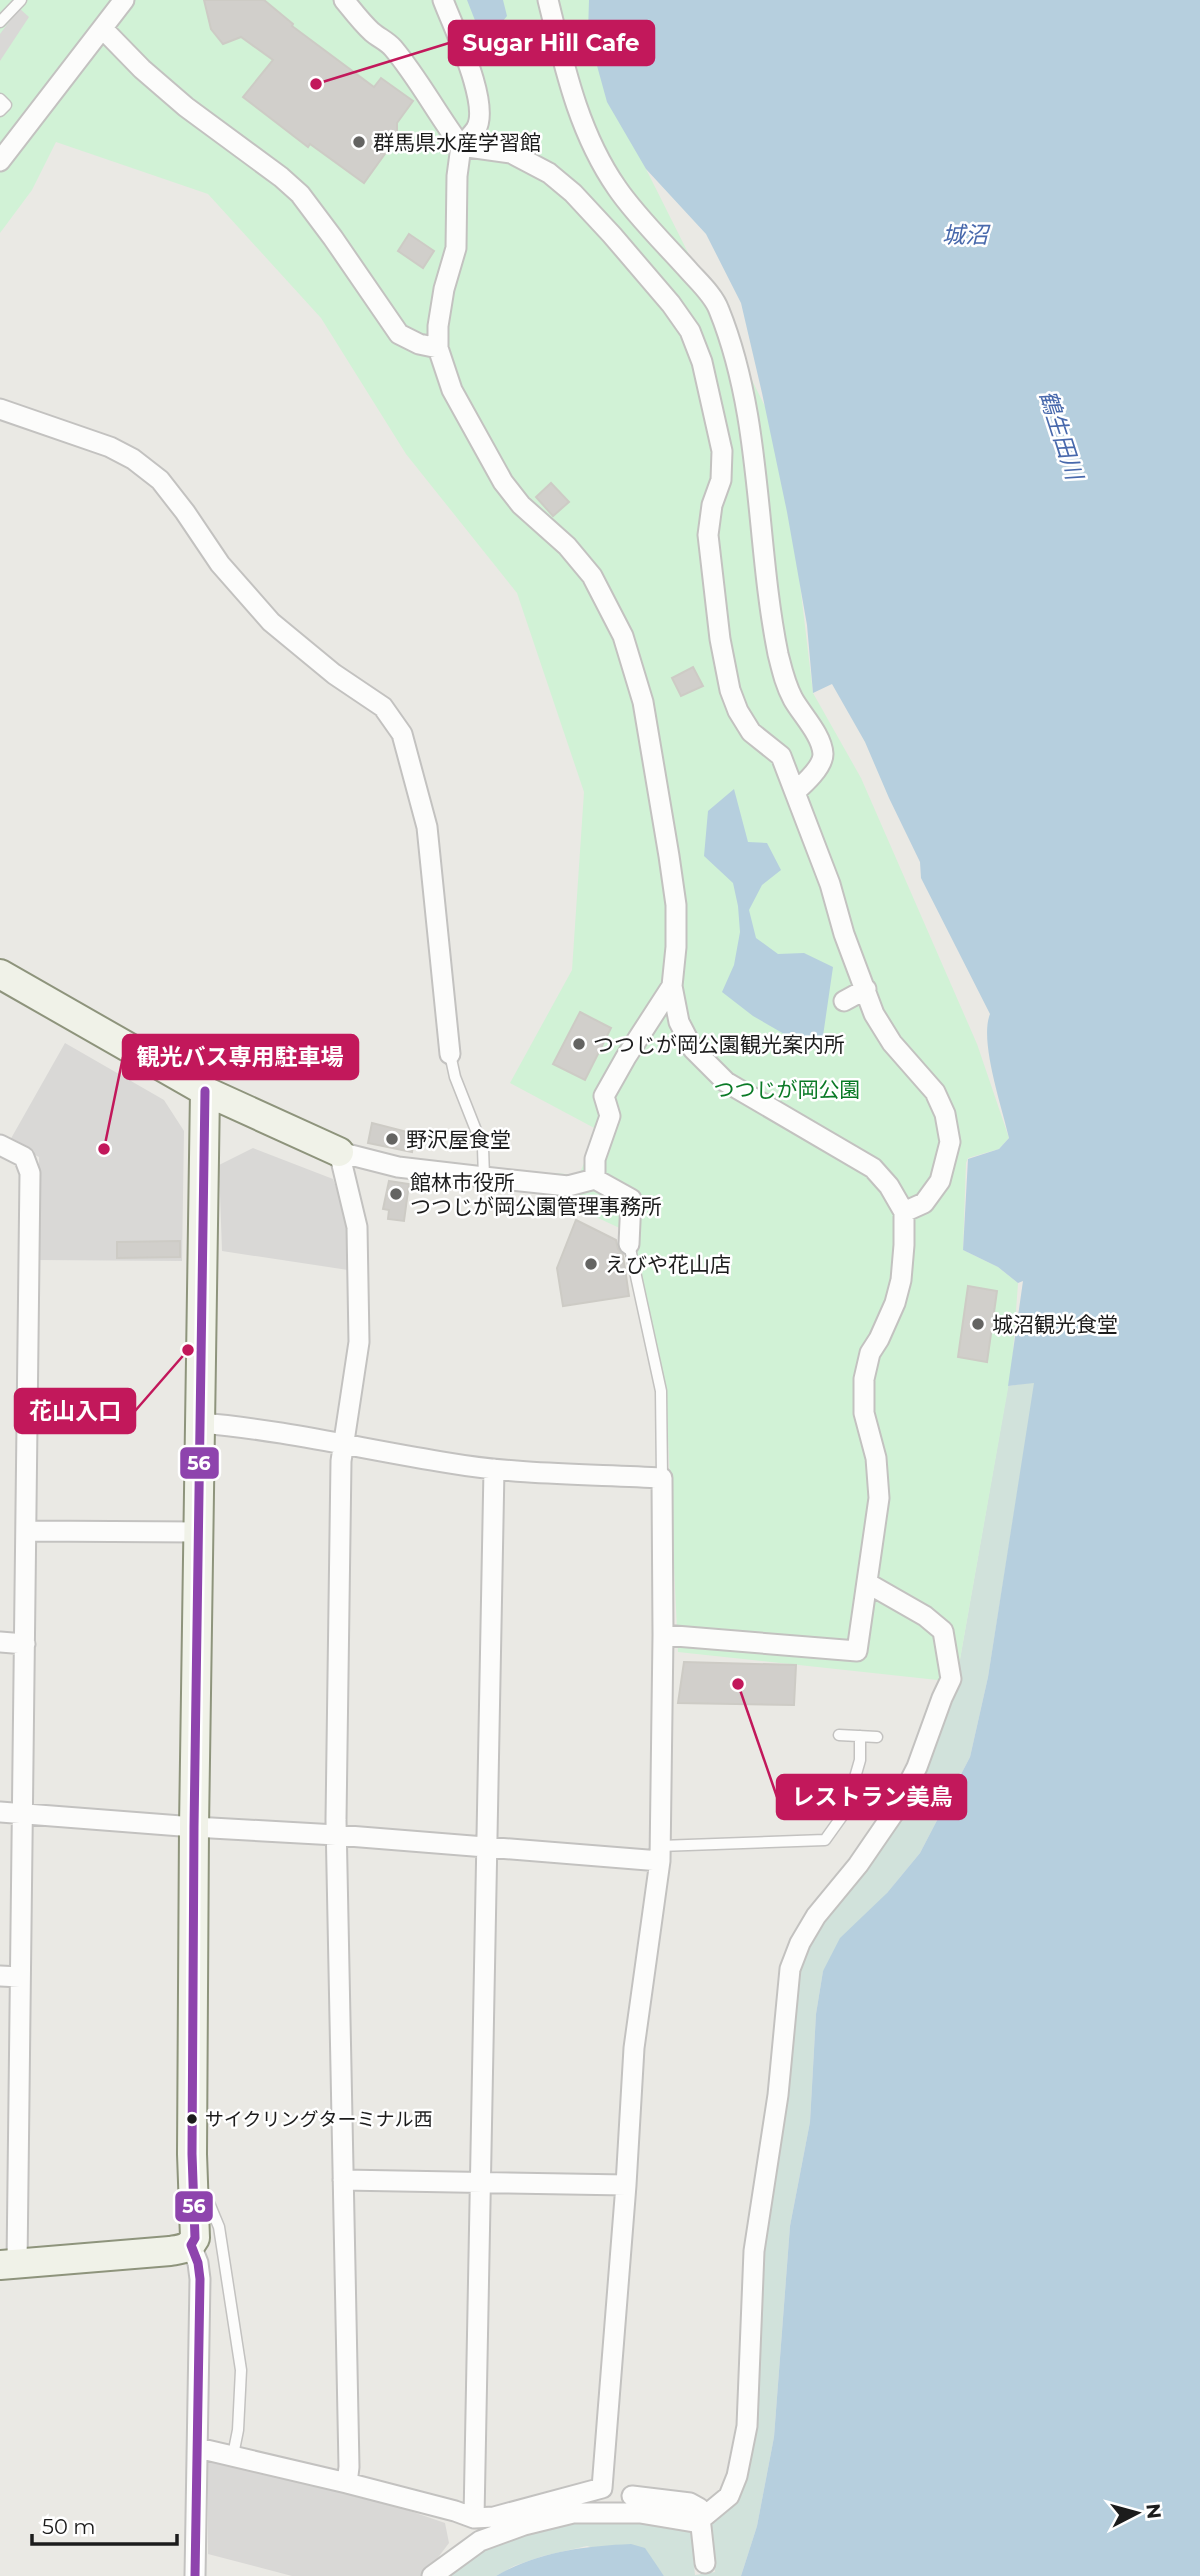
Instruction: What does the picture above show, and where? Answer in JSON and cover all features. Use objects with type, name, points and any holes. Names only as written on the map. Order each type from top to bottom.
[{"type":"street","points":[[0,161],[124,0]]},
{"type":"street","points":[[344,0],[374,34],[391,45],[461,146],[511,153],[549,173],[573,193],[611,235],[671,304],[690,331],[702,362],[722,451],[721,480],[712,505],[708,535],[720,639],[730,690],[751,732],[781,756],[830,884],[844,934],[874,1014],[892,1043],[935,1092],[945,1114],[950,1142],[940,1181],[924,1203],[904,1212]]},
{"type":"street","points":[[443,0],[475,85],[479,113],[477,128],[461,146],[457,176],[456,248],[444,289],[438,326],[438,348],[452,390],[503,482],[521,505],[567,546],[592,576],[622,636],[643,702],[671,869],[676,905],[672,986],[679,1023],[693,1049],[706,1065],[726,1082],[873,1168],[889,1186],[904,1212],[901,1280],[888,1322],[870,1353],[864,1380],[864,1413],[876,1458],[879,1498],[869,1584],[857,1651],[663,1634]]},
{"type":"street","points":[[548,0],[569,86],[586,131],[617,188],[702,285],[718,307],[725,327],[752,433],[753,467],[770,614],[783,677],[793,699],[817,737],[823,754],[821,762],[795,792]]},
{"type":"street","points":[[103,29],[142,69],[186,107],[300,194],[334,238],[399,334],[419,344],[438,348]]},
{"type":"street","points":[[0,409],[110,447],[151,473],[186,512],[220,564],[271,622],[334,674],[383,707],[402,734],[427,827],[450,1054]]},
{"type":"street","points":[[0,974],[205,1091],[339,1152],[398,1167],[568,1186],[595,1179],[631,1199],[629,1244]]},
{"type":"street","points":[[595,1179],[594,1159],[610,1116],[604,1096],[626,1056],[672,986]]},
{"type":"street","points":[[844,1002],[866,989]]},
{"type":"street","points":[[0,1144],[24,1157],[30,1172],[22,1813],[10,1977],[9,2264],[186,2248],[195,2238],[194,1827],[205,1091]]},
{"type":"street","points":[[339,1152],[357,1227],[359,1342],[350,1415],[343,1443],[336,1835],[349,2467],[347,2483]]},
{"type":"street","points":[[198,2448],[347,2483],[474,2518],[494,2517],[602,2488],[634,2048],[660,1854],[663,1634],[662,1478],[494,1469],[451,1464],[343,1443],[201,1423]]},
{"type":"street","points":[[474,2518],[494,1469]]},
{"type":"street","points":[[26,1531],[198,1532]]},
{"type":"street","points":[[432,2576],[480,2541],[524,2525],[573,2513],[640,2513],[700,2521],[729,2496],[737,2476],[747,2426],[754,2251],[778,2095],[790,1969],[816,1916],[858,1865],[893,1814],[917,1767],[951,1679],[943,1631],[925,1616],[869,1584]]},
{"type":"street","points":[[0,1642],[25,1644]]},
{"type":"street","points":[[0,1812],[487,1847],[660,1854]]},
{"type":"street","points":[[343,2180],[626,2185]]},
{"type":"street","points":[[191,2245],[198,2263],[200,2279],[195,2576]]},
{"type":"street","points":[[632,2496],[690,2503],[699,2508],[705,2563]]},
{"type":"lane","points":[[0,22],[21,0]]},
{"type":"lane","points":[[0,99],[6,105],[0,111]]},
{"type":"lane","points":[[450,1054],[455,1077],[483,1149],[484,1177]]},
{"type":"lane","points":[[629,1244],[661,1391],[662,1478]]},
{"type":"lane","points":[[839,1735],[877,1737]]},
{"type":"lane","points":[[660,1854],[825,1840],[845,1812],[860,1760],[860,1736]]},
{"type":"lane","points":[[193,2182],[209,2203],[219,2227],[241,2370],[238,2430],[233,2455]]},
{"type":"shaded area","points":[[19,8],[29,17],[0,61],[0,34]]},
{"type":"shaded area","points":[[65,1043],[164,1100],[184,1131],[182,1261],[38,1260],[39,1157],[9,1142]]},
{"type":"shaded area","points":[[253,1148],[333,1179],[347,1218],[348,1270],[222,1251],[219,1165]]},
{"type":"shaded area","points":[[1035,1382],[988,1677],[970,1757],[920,1853],[823,1971],[816,2014],[810,2122],[790,2226],[774,2437],[757,2526],[741,2576],[664,2576],[658,2568],[587,2546],[543,2556],[514,2566],[496,2576],[442,2576],[481,2547],[567,2521],[620,2518],[694,2526],[698,2554],[693,2555],[695,2575],[715,2572],[705,2526],[731,2508],[737,2493],[762,2238],[802,1958],[827,1914],[873,1860],[915,1793],[956,1682],[1008,1386]]},
{"type":"shaded area","points":[[217,2457],[349,2490],[445,2523],[449,2543],[424,2576],[292,2576],[208,2554],[208,2461]]},
{"type":"green space","name":"つつじが岡公園","points":[[0,0],[590,0],[589,8],[646,169],[783,442],[813,693],[861,778],[977,1044],[1009,1138],[999,1149],[968,1158],[966,1163],[963,1250],[998,1267],[1018,1283],[1012,1366],[956,1682],[678,1652],[666,1392],[628,1232],[549,1195],[553,1173],[579,1175],[598,1130],[510,1083],[572,970],[584,792],[517,593],[406,454],[321,318],[208,194],[56,142],[32,190],[0,233]]},
{"type":"water","points":[[467,0],[503,0],[507,16],[495,31],[476,23]]},
{"type":"water","name":"城沼","points":[[589,0],[1200,0],[1200,2576],[741,2576],[757,2526],[774,2437],[790,2226],[810,2122],[816,2014],[823,1971],[840,1938],[887,1893],[920,1853],[970,1757],[988,1677],[1034,1383],[1008,1386],[1023,1281],[1018,1283],[998,1267],[963,1250],[968,1159],[999,1149],[1009,1138],[989,1057],[987,1026],[990,1014],[921,878],[920,862],[865,742],[832,684],[813,693],[807,625],[787,512],[741,303],[706,234],[646,169],[607,102],[588,33]]},
{"type":"water","points":[[734,789],[748,842],[767,843],[781,870],[762,885],[749,910],[756,938],[778,954],[804,953],[833,967],[823,1036],[798,1042],[753,1016],[722,992],[734,965],[740,932],[738,906],[733,883],[704,856],[708,811]]},
{"type":"water","points":[[631,2544],[645,2548],[664,2576],[496,2576],[544,2556],[596,2546]]},
{"type":"building","points":[[204,0],[264,0],[293,24],[292,26],[374,87],[381,78],[413,101],[397,123],[397,137],[364,183],[310,144],[308,147],[243,97],[273,60],[241,37],[223,44],[211,29]]},
{"type":"building","points":[[409,234],[434,251],[423,268],[398,251]]},
{"type":"building","points":[[551,483],[569,502],[553,516],[536,497]]},
{"type":"building","points":[[693,667],[703,686],[681,696],[672,678]]},
{"type":"building","points":[[580,1012],[611,1028],[585,1080],[553,1064]]},
{"type":"building","name":"野沢屋食堂","points":[[372,1123],[415,1134],[412,1152],[368,1143]]},
{"type":"building","points":[[389,1181],[409,1184],[404,1221],[388,1219],[389,1210],[383,1209]]},
{"type":"building","name":"えびや花山店","points":[[576,1220],[616,1240],[623,1255],[629,1296],[563,1306],[557,1268]]},
{"type":"building","points":[[180,1241],[180,1257],[117,1258],[117,1242]]},
{"type":"building","name":"城沼観光食堂","points":[[968,1286],[997,1291],[987,1362],[958,1357]]},
{"type":"building","points":[[684,1662],[796,1665],[794,1705],[678,1703]]},
{"type":"transit line","name":"56","points":[[195,2576],[200,2279],[198,2263],[191,2245],[195,2238],[192,2154],[194,1827],[205,1091]]},
{"type":"place","name":"Sugar Hill Cafe","points":[[316,84]]},
{"type":"place","name":"群馬県水産学習館","points":[[359,142]]},
{"type":"place","name":"つつじが岡公園観光案内所","points":[[579,1044]]},
{"type":"place","name":"野沢屋食堂","points":[[392,1139]]},
{"type":"place","name":"観光バス専用駐車場","points":[[104,1149]]},
{"type":"place","name":"館林市役所 つつじが岡公園管理事務所","points":[[396,1194]]},
{"type":"place","name":"えびや花山店","points":[[591,1264]]},
{"type":"place","name":"城沼観光食堂","points":[[978,1324]]},
{"type":"place","name":"花山入口","points":[[188,1350]]},
{"type":"place","name":"レストラン美鳥","points":[[738,1684]]},
{"type":"place","name":"サイクリングターミナル西","points":[[192,2119]]},
{"type":"water label","name":"鶴生田川","points":[[1061,435]]}]
